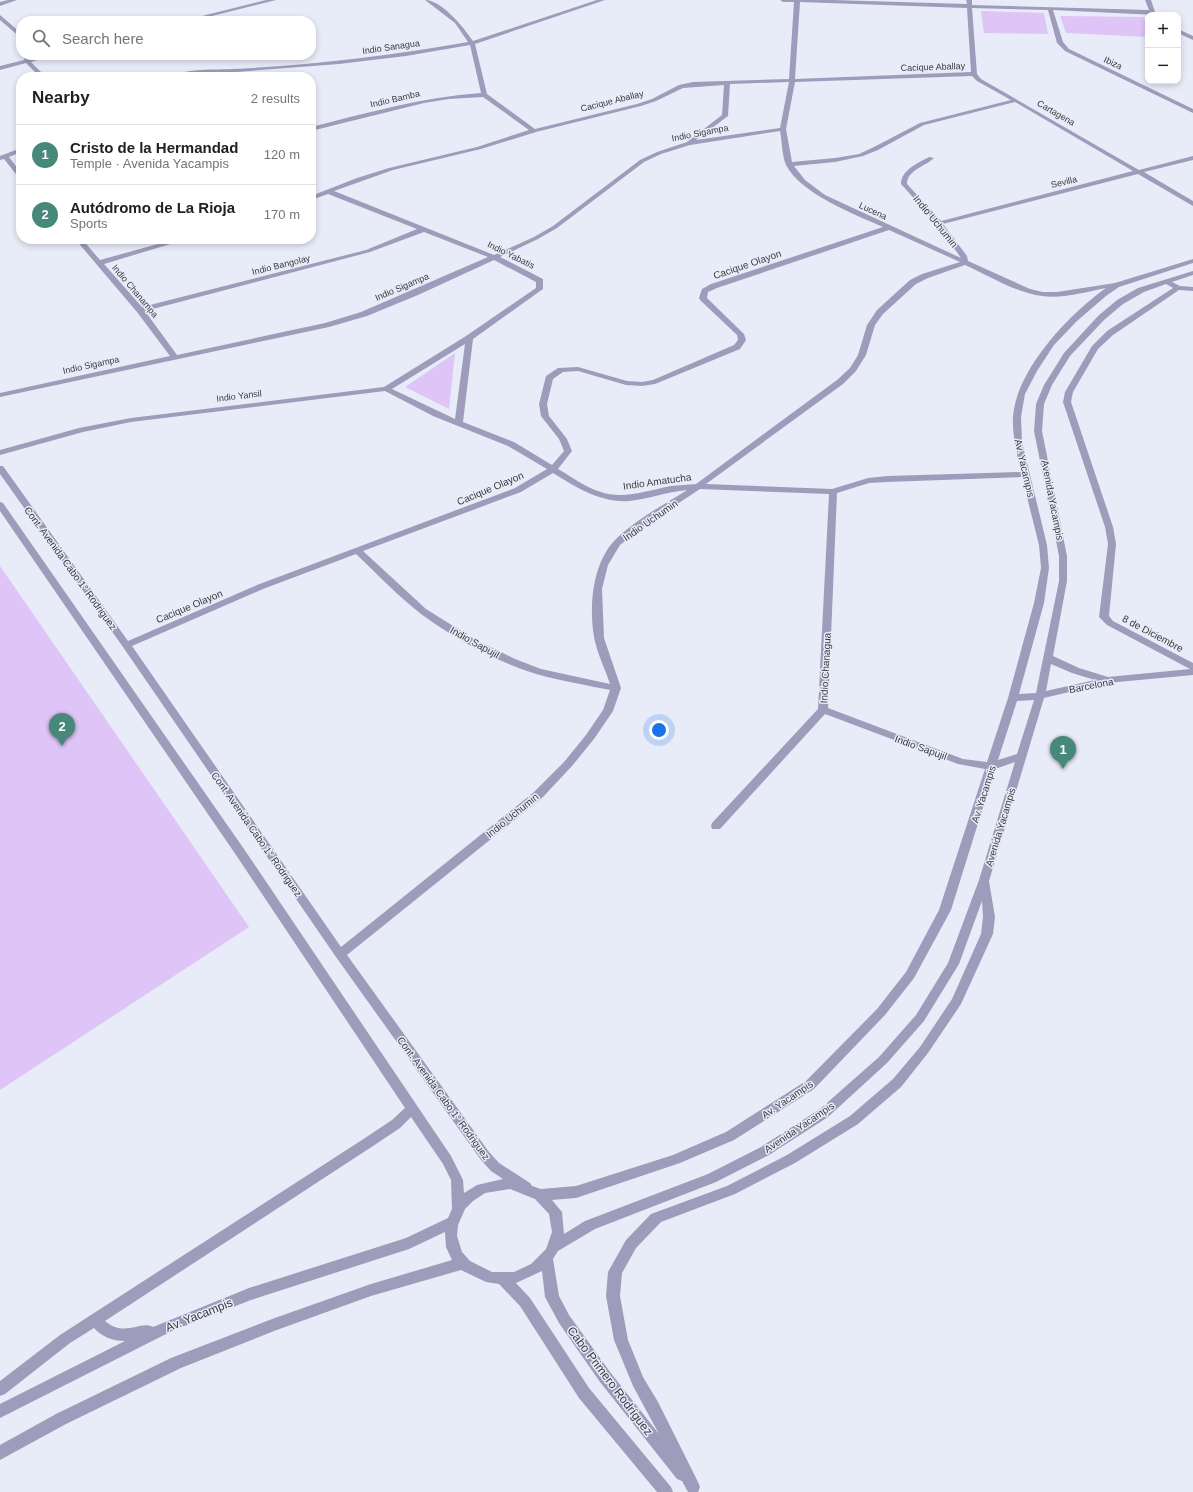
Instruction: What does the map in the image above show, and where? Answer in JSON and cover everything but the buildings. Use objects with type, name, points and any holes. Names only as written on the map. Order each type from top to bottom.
[{"type":"street","points":[[0,4],[14,0]]},
{"type":"street","points":[[206,16],[273,0]]},
{"type":"street","points":[[428,0],[457,22],[472,43],[484,95],[534,131]]},
{"type":"street","name":"Indio Sanagua","points":[[220,72],[352,61],[472,43],[602,0]]},
{"type":"street","points":[[783,0],[969,3],[1145,13]]},
{"type":"street","name":"Lucena","points":[[797,0],[792,80],[783,129],[790,164],[803,181],[823,196],[888,228],[1022,288],[1044,294],[1116,285]]},
{"type":"street","points":[[1148,0],[1152,12]]},
{"type":"street","points":[[969,3],[974,74]]},
{"type":"street","name":"Ibiza","points":[[1050,8],[1060,43],[1067,50],[1193,112]]},
{"type":"street","points":[[0,17],[16,31]]},
{"type":"street","points":[[1181,32],[1193,38]]},
{"type":"street","points":[[0,68],[22,60]]},
{"type":"street","points":[[29,60],[37,72]]},
{"type":"street","name":"Cacique Aballay","points":[[316,196],[391,169],[479,148],[534,131],[639,105],[654,100],[681,86],[726,82],[974,74]]},
{"type":"street","name":"Cartagena","points":[[974,74],[979,80],[1016,100],[1193,204]]},
{"type":"street","points":[[689,143],[699,133],[719,122],[725,116],[726,82]]},
{"type":"street","name":"Indio Bamba","points":[[316,128],[424,101],[449,97],[484,95]]},
{"type":"street","points":[[790,164],[850,158],[862,155],[908,129],[1016,100]]},
{"type":"street","name":"Indio Sigampa","points":[[0,395],[326,325],[364,314],[415,293],[536,238],[555,227],[642,161],[673,147],[689,143],[783,129]]},
{"type":"street","points":[[16,152],[3,157],[16,171]]},
{"type":"street","name":"Indio Uchumin","points":[[340,954],[538,795],[568,764],[590,737],[608,711],[616,688],[599,638],[597,588],[604,565],[617,543],[638,526],[698,486],[840,382],[853,369],[862,355],[871,325],[880,312],[913,282],[925,276],[965,263],[964,256],[939,222],[904,184],[904,179],[909,172],[931,158]]},
{"type":"street","name":"Sevilla","points":[[939,222],[1193,158]]},
{"type":"street","name":"Indio Yabatis","points":[[327,191],[494,256],[540,282],[539,289],[469,338]]},
{"type":"street","name":"Cacique Olayon","points":[[126,645],[260,587],[518,490],[553,469],[568,451],[563,439],[545,416],[543,404],[549,378],[560,370],[578,369],[626,383],[642,384],[655,382],[737,347],[742,340],[740,334],[703,298],[705,291],[714,286],[888,228]]},
{"type":"street","name":"Indio Bangolay","points":[[140,310],[368,251],[424,229]]},
{"type":"street","name":"Indio Chanampa","points":[[82,244],[140,310],[175,358]]},
{"type":"street","points":[[99,263],[166,244]]},
{"type":"street","name":"Av. Yacampis","points":[[541,1195],[576,1192],[676,1159],[730,1136],[810,1085],[881,1012],[910,975],[945,910],[1013,698],[1039,603],[1045,568],[1043,545],[1018,442],[1017,417],[1021,394],[1033,371],[1051,344],[1074,319],[1103,294],[1116,285],[1193,261]]},
{"type":"street","name":"Avenida Yacampis","points":[[555,1246],[590,1225],[712,1178],[765,1151],[824,1112],[883,1060],[920,1018],[953,964],[984,880],[1040,696],[1063,580],[1063,556],[1038,431],[1040,404],[1048,385],[1066,355],[1101,318],[1120,302],[1141,290],[1193,273]]},
{"type":"street","points":[[1165,281],[1178,288],[1193,289]]},
{"type":"street","name":"8 de Diciembre","points":[[1178,288],[1110,333],[1095,348],[1069,392],[1067,402],[1085,453],[1112,544],[1104,617],[1110,624],[1193,667]]},
{"type":"street","points":[[459,423],[469,338]]},
{"type":"street","name":"Indio Yansil","points":[[0,453],[82,430],[131,420],[386,389],[469,338]]},
{"type":"street","name":"Indio Amatucha","points":[[386,389],[459,423],[511,444],[584,488],[600,495],[612,497],[629,498],[670,489],[698,486],[833,492],[868,481],[887,479],[1027,474]]},
{"type":"street","name":"Cont. Avenida Cabo 1° Rodriguez","points":[[0,468],[126,645],[340,954],[485,1156],[495,1167],[526,1187]]},
{"type":"street","name":"Indio Chanagua","points":[[716,826],[823,710],[833,492]]},
{"type":"street","name":"Cont. Avenida Cabo 1° Rodriguez","points":[[0,505],[240,852],[447,1160],[457,1180],[458,1208]]},
{"type":"street","name":"Indio Sapujil","points":[[358,551],[412,601],[433,618],[471,640],[507,659],[538,671],[616,688]]},
{"type":"street","points":[[1047,657],[1063,667],[1081,674],[1107,680]]},
{"type":"street","name":"Barcelona","points":[[1013,698],[1040,696],[1107,680],[1193,672]]},
{"type":"street","name":"Indio Sapujil","points":[[823,710],[962,762],[992,766],[1021,756]]},
{"type":"street","points":[[695,1489],[638,1381],[621,1340],[613,1296],[615,1272],[631,1244],[656,1218],[731,1190],[791,1159],[854,1120],[897,1083],[924,1050],[957,1001],[987,934],[989,917],[984,880]]},
{"type":"street","points":[[0,1389],[64,1339],[369,1142],[396,1124],[412,1109]]},
{"type":"street","points":[[510,1183],[526,1187],[541,1195],[551,1205],[556,1218],[558,1232],[555,1246],[547,1259],[535,1270],[519,1276],[503,1279],[488,1277],[475,1272],[463,1263],[454,1251],[450,1237],[452,1222],[458,1208],[466,1199],[476,1191],[492,1185],[510,1183]]},
{"type":"street","name":"Av. Yacampis","points":[[0,1411],[179,1322],[256,1292],[409,1243],[452,1222]]},
{"type":"street","name":"Cabo Primero Rodríguez","points":[[547,1259],[552,1297],[564,1319],[615,1390],[695,1489]]},
{"type":"street","points":[[0,1453],[61,1419],[176,1363],[272,1325],[371,1290],[463,1263]]},
{"type":"street","points":[[503,1279],[525,1302],[584,1393],[666,1492]]},
{"type":"street","points":[[95,1319],[101,1328],[114,1334],[137,1335],[179,1322]]},
{"type":"shaded area","points":[[981,11],[1044,13],[1048,34],[984,33]]},
{"type":"shaded area","points":[[1060,16],[1143,17],[1145,19],[1145,37],[1066,33]]},
{"type":"shaded area","points":[[455,353],[449,409],[405,387]]},
{"type":"shaded area","points":[[0,566],[249,927],[0,1090]]},
{"type":"place","name":"Autódromo de La Rioja","points":[[62,746]]},
{"type":"place","name":"Cristo de la Hermandad","points":[[1063,769]]}]
